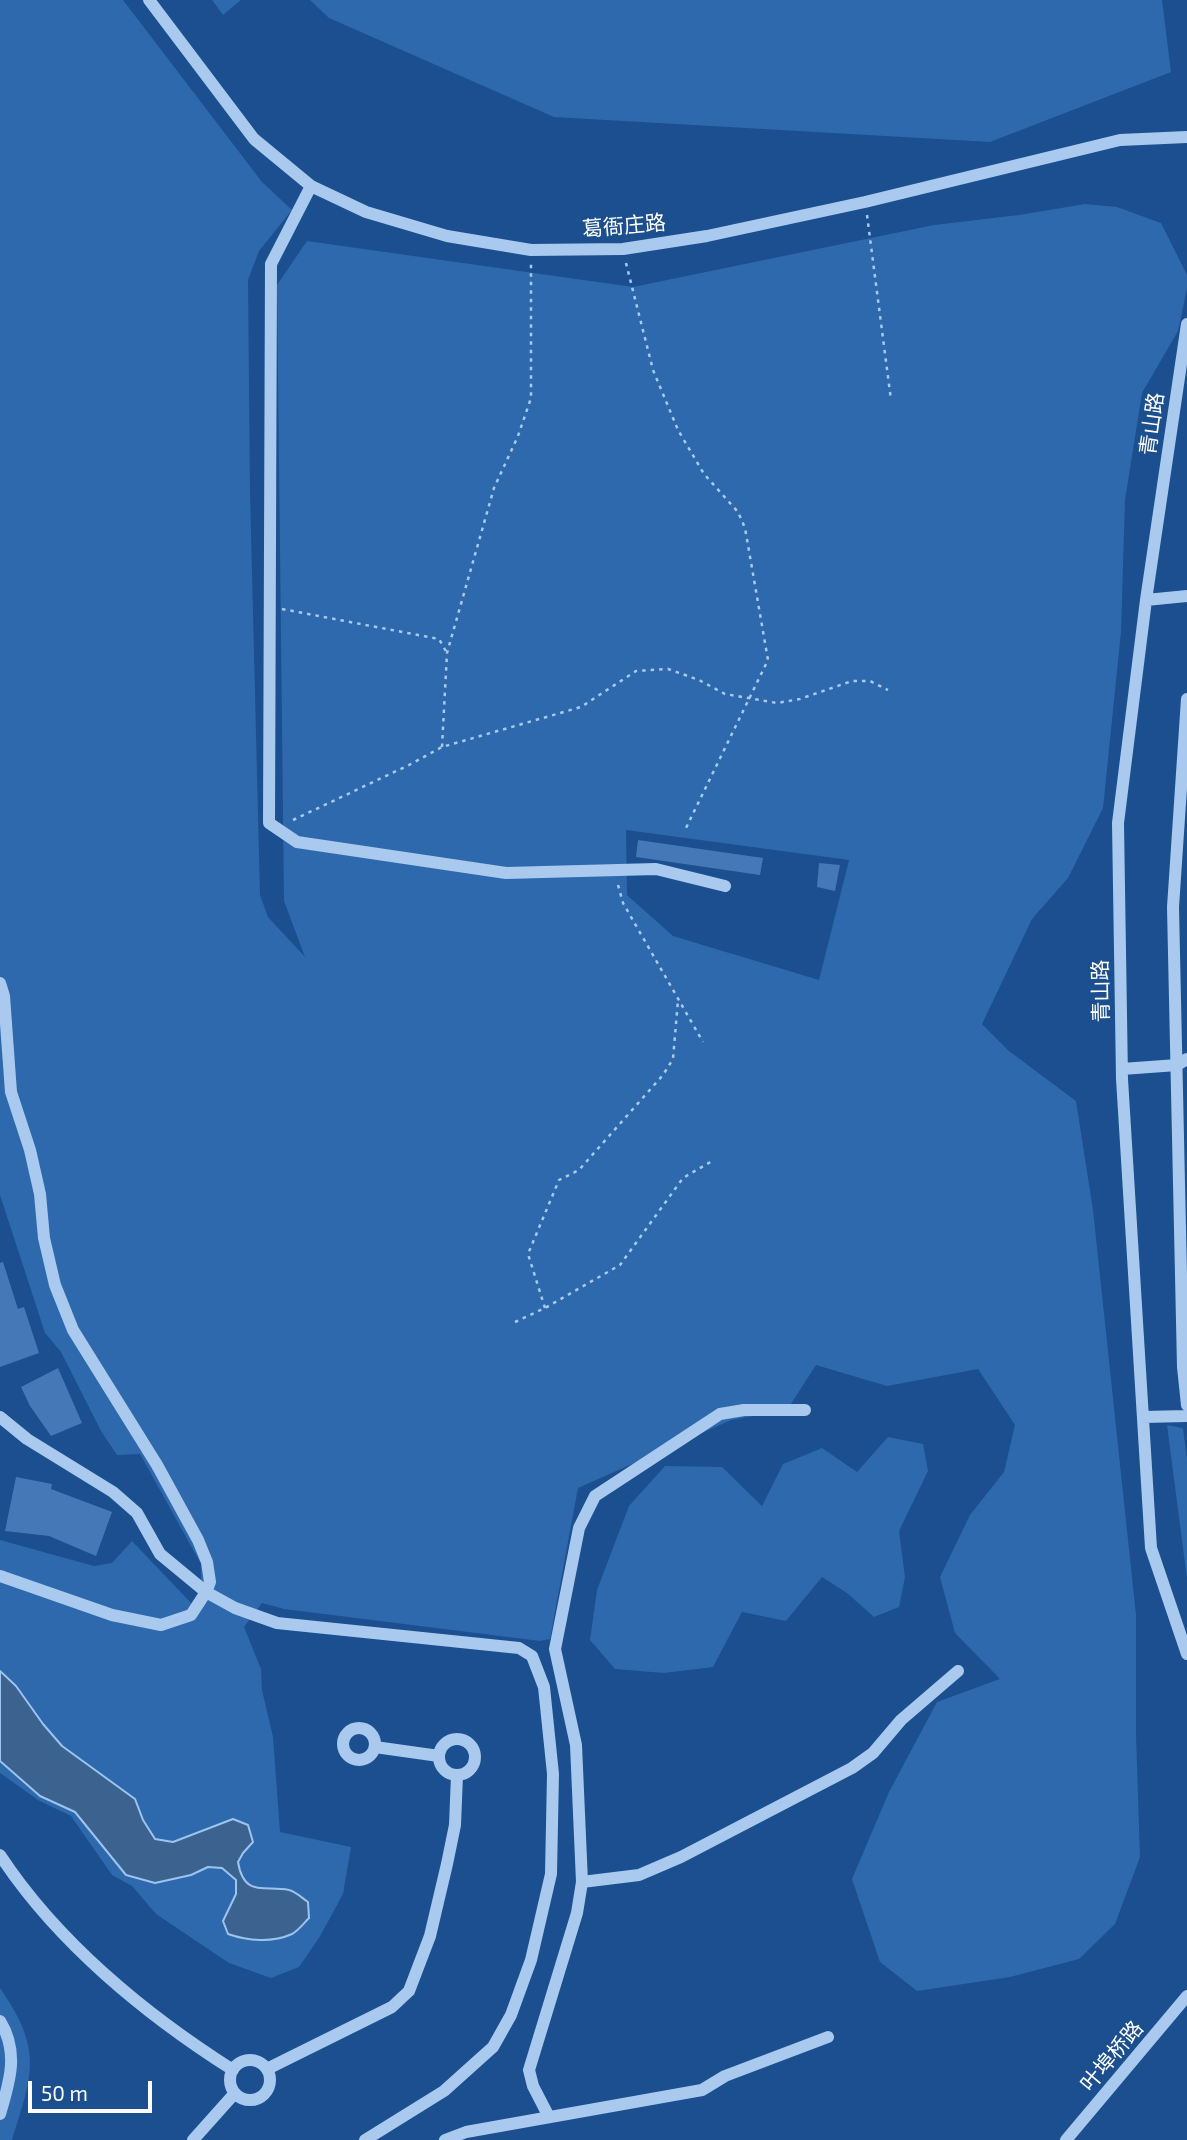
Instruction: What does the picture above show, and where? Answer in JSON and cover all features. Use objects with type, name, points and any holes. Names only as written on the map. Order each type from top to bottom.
[{"type":"street","name":"葛衙庄路","points":[[149,0],[254,139],[311,186],[366,212],[447,236],[531,250],[624,249],[707,236],[865,202],[1120,140],[1187,137]]},
{"type":"street","points":[[311,186],[271,264],[269,823],[297,842],[506,873],[656,869],[725,886]]},
{"type":"street","name":"青山路","points":[[1187,324],[1146,600],[1118,824],[1122,1069],[1152,1548],[1187,1654]]},
{"type":"street","points":[[1146,600],[1187,596]]},
{"type":"street","points":[[1187,699],[1173,907],[1182,1062],[1183,1367],[1187,1405]]},
{"type":"street","points":[[1173,907],[1187,907]]},
{"type":"street","points":[[0,983],[4,996],[11,1091],[30,1150],[40,1194],[44,1238],[55,1285],[73,1330],[158,1465],[198,1539],[207,1562],[210,1582],[191,1615],[161,1625],[112,1615],[0,1576]]},
{"type":"street","points":[[1122,1069],[1182,1062]]},
{"type":"street","points":[[549,2117],[533,2086],[529,2070],[577,1913],[582,1882],[576,1745],[555,1649],[579,1528],[595,1496],[720,1414],[744,1410],[805,1410]]},
{"type":"street","points":[[1143,1417],[1187,1416]]},
{"type":"street","points":[[0,1417],[27,1439],[113,1492],[137,1513],[160,1554],[206,1592],[235,1608],[277,1623],[519,1648],[532,1656],[544,1687],[554,1774],[551,1874],[531,1960],[512,2015],[493,2048],[444,2091],[365,2140]]},
{"type":"street","points":[[582,1882],[639,1875],[681,1857],[852,1768],[873,1753],[901,1720],[958,1671]]},
{"type":"street","points":[[460,1739],[473,1749],[474,1761],[468,1771],[457,1774],[446,1771],[439,1756],[444,1745],[460,1739]]},
{"type":"street","points":[[375,1747],[439,1756]]},
{"type":"street","points":[[267,2069],[392,2007],[409,1991],[430,1936],[447,1864],[455,1825],[457,1774]]},
{"type":"street","points":[[0,1855],[11,1872],[60,1929],[119,1989],[186,2040],[233,2070]]},
{"type":"street","name":"叶埠桥路","points":[[1066,2140],[1187,1996]]},
{"type":"street","points":[[0,2021],[6,2031],[13,2063],[0,2114]]},
{"type":"street","points":[[445,2140],[466,2132],[702,2090],[725,2076],[828,2037]]},
{"type":"street","points":[[250,2060],[267,2069],[270,2082],[268,2089],[259,2098],[246,2100],[234,2093],[230,2081],[233,2070],[243,2062],[250,2060]]},
{"type":"street","points":[[193,2140],[234,2093]]},
{"type":"path","points":[[865,202],[891,400]]},
{"type":"path","points":[[624,249],[653,370],[678,430],[704,474],[738,512],[745,528],[768,660],[687,828]]},
{"type":"path","points":[[442,747],[447,653],[494,488],[518,436],[531,398],[531,250]]},
{"type":"path","points":[[270,606],[439,639],[447,653]]},
{"type":"path","points":[[276,828],[442,747],[581,707],[636,671],[668,669],[699,680],[725,694],[777,703],[852,681],[870,681],[888,690]]},
{"type":"path","points":[[614,870],[623,903],[703,1042]]},
{"type":"path","points":[[545,1308],[528,1254],[559,1180],[579,1170],[663,1075],[673,1059],[678,1000]]},
{"type":"path","points":[[514,1322],[545,1308],[621,1265],[683,1178],[712,1161]]},
{"type":"shaded area","points":[[0,0],[123,0],[262,182],[292,210],[259,251],[248,280],[250,492],[260,895],[268,917],[305,957],[284,901],[277,285],[307,241],[633,287],[934,225],[1085,204],[1117,207],[1161,223],[1187,275],[1187,289],[1178,331],[1142,393],[1125,500],[1121,632],[1103,808],[1068,878],[1032,919],[982,1024],[1009,1051],[1076,1101],[1093,1210],[1136,1615],[1140,1857],[1115,1924],[1079,1959],[1010,1977],[917,1991],[880,1962],[852,1879],[889,1792],[937,1702],[1000,1679],[955,1633],[940,1577],[970,1515],[1004,1472],[1015,1425],[978,1369],[887,1386],[816,1365],[787,1410],[731,1420],[578,1488],[550,1639],[540,1641],[284,1609],[262,1603],[244,1627],[261,1669],[262,1690],[273,1737],[280,1832],[351,1847],[343,1894],[319,1938],[299,1967],[271,1978],[229,1963],[156,1914],[132,1886],[112,1875],[71,1816],[38,1800],[0,1773],[0,1540],[94,1566],[112,1563],[132,1541],[192,1604],[201,1601],[201,1564],[140,1454],[117,1455],[101,1431],[61,1352],[45,1333],[0,1195]],"holes":[[[626,830],[849,860],[819,980],[673,936],[627,895]]]},
{"type":"shaded area","points":[[212,0],[241,0],[223,15]]},
{"type":"shaded area","points":[[310,0],[1162,0],[1171,72],[990,142],[554,117],[329,18]]},
{"type":"shaded area","points":[[1167,1425],[1183,1428],[1187,1460],[1187,1579]]},
{"type":"shaded area","points":[[888,1437],[923,1444],[928,1471],[899,1531],[905,1577],[899,1607],[874,1617],[847,1593],[822,1577],[786,1621],[742,1612],[713,1667],[664,1673],[615,1669],[590,1640],[597,1590],[629,1506],[665,1466],[722,1467],[762,1506],[783,1464],[822,1448],[857,1472]]},
{"type":"shaded area","points":[[0,1671],[16,1686],[62,1746],[135,1799],[143,1820],[155,1839],[173,1842],[233,1819],[248,1825],[253,1842],[238,1862],[245,1881],[257,1888],[294,1892],[308,1902],[309,1918],[294,1933],[276,1939],[260,1940],[236,1936],[228,1934],[223,1921],[236,1894],[236,1880],[222,1868],[208,1867],[191,1875],[155,1883],[126,1875],[75,1812],[40,1796],[0,1761]]},
{"type":"shaded area","points":[[0,1988],[23,2028],[30,2062],[25,2097],[12,2140],[0,2140]]},
{"type":"building","points":[[638,840],[763,858],[760,875],[636,857]]},
{"type":"building","points":[[819,863],[840,865],[835,891],[817,887]]},
{"type":"building","points":[[3,1262],[18,1309],[24,1307],[39,1353],[0,1367],[0,1263]]},
{"type":"building","points":[[58,1368],[82,1423],[51,1436],[30,1406],[21,1387]]},
{"type":"building","points":[[16,1477],[52,1484],[51,1489],[112,1512],[96,1556],[49,1536],[5,1531]]}]
